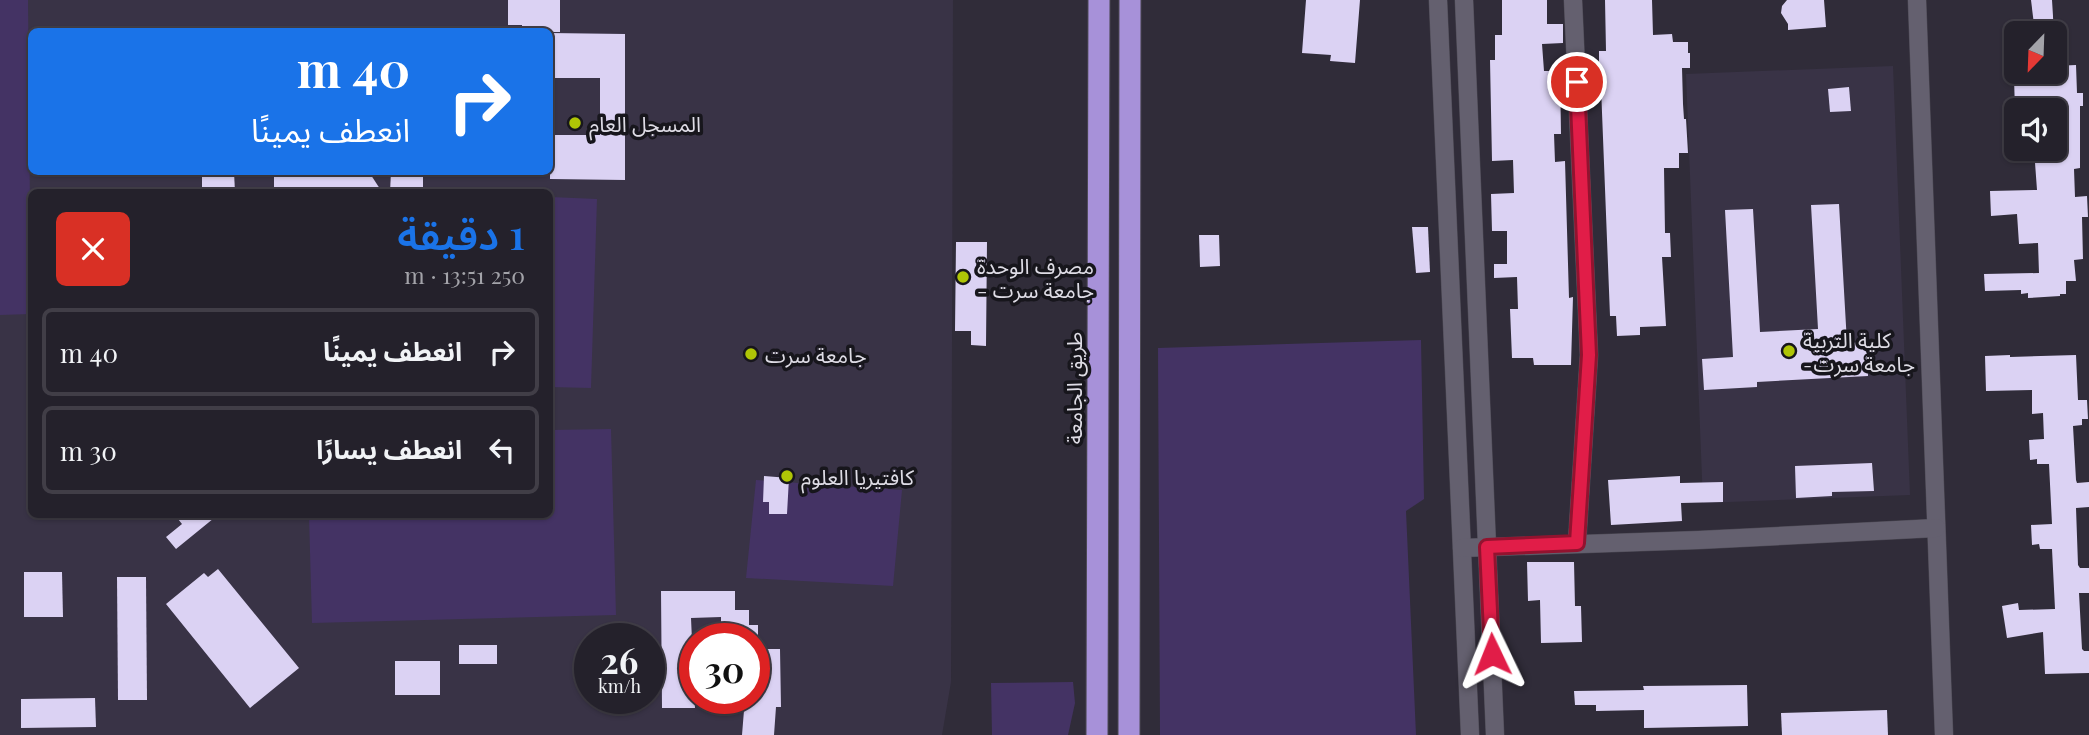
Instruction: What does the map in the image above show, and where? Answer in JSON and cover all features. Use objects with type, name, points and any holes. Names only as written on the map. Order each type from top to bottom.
[{"type":"highway","name":"طريق الجامعة","points":[[1097,735],[1099,0]]},
{"type":"highway","points":[[1129,735],[1130,0]]},
{"type":"street","points":[[1438,0],[1469,735]]},
{"type":"street","points":[[1464,0],[1495,735]]},
{"type":"street","points":[[1573,0],[1589,355],[1577,543]]},
{"type":"street","points":[[1917,0],[1944,735]]},
{"type":"street","points":[[1462,548],[1936,528]]},
{"type":"shaded area","name":"جامعة سرت","points":[[0,0],[953,0],[951,682],[942,735],[0,735]]},
{"type":"shaded area","points":[[0,0],[28,0],[28,314],[0,315]]},
{"type":"shaded area","points":[[1893,66],[1910,495],[1703,503],[1686,74]]},
{"type":"shaded area","points":[[553,197],[597,199],[591,388],[553,387]]},
{"type":"shaded area","points":[[1421,340],[1424,499],[1406,511],[1416,735],[1160,735],[1158,348]]},
{"type":"shaded area","points":[[611,429],[616,615],[312,623],[309,518],[553,518],[553,430]]},
{"type":"shaded area","points":[[756,480],[902,490],[893,586],[746,578]]},
{"type":"shaded area","points":[[1073,682],[1075,703],[1068,735],[992,735],[991,683]]},
{"type":"building","points":[[508,0],[560,0],[560,32],[553,32],[553,28],[508,25]]},
{"type":"building","points":[[1306,0],[1360,0],[1355,63],[1330,61],[1331,55],[1302,53]]},
{"type":"building","points":[[1502,0],[1547,0],[1547,24],[1563,24],[1563,43],[1542,44],[1544,71],[1560,71],[1561,134],[1554,134],[1555,162],[1565,161],[1569,298],[1573,297],[1571,365],[1534,365],[1533,358],[1512,358],[1510,309],[1518,309],[1517,277],[1494,278],[1494,264],[1507,264],[1507,231],[1492,231],[1491,194],[1514,193],[1513,160],[1492,161],[1490,60],[1495,60],[1495,35],[1502,35]]},
{"type":"building","points":[[1605,0],[1652,0],[1653,35],[1672,34],[1673,42],[1688,42],[1690,53],[1690,68],[1682,68],[1688,153],[1679,153],[1679,168],[1664,168],[1665,233],[1670,233],[1671,257],[1662,257],[1666,326],[1640,327],[1640,335],[1617,336],[1616,316],[1610,316],[1599,87],[1599,51],[1606,51]]},
{"type":"building","points":[[1787,0],[1824,0],[1826,27],[1788,30],[1788,24],[1781,13]]},
{"type":"building","points":[[2031,0],[2052,0],[2053,21],[2034,21]]},
{"type":"building","points":[[553,33],[625,34],[625,180],[550,179],[550,175],[553,175],[553,135],[600,135],[600,78],[553,78]]},
{"type":"building","points":[[2067,65],[2076,65],[2077,93],[2083,93],[2083,106],[2080,106],[2080,168],[2074,169],[2075,197],[2087,196],[2088,217],[2082,217],[2083,259],[2074,260],[2076,281],[2066,281],[2066,294],[2060,296],[2028,298],[2028,293],[2021,294],[2021,290],[1985,291],[1984,274],[2039,273],[2038,243],[2019,244],[2017,214],[1991,216],[1990,191],[2037,190],[2035,161],[2067,161],[2067,98],[2015,98],[2014,84],[2067,84]]},
{"type":"building","points":[[1849,87],[1851,111],[1830,112],[1828,89]]},
{"type":"building","points":[[202,175],[234,175],[235,189],[202,189]]},
{"type":"building","points":[[274,175],[371,175],[380,189],[274,189]]},
{"type":"building","points":[[391,175],[423,175],[423,189],[390,189]]},
{"type":"building","points":[[1839,204],[1847,343],[1867,342],[1868,376],[1757,382],[1757,387],[1704,390],[1702,359],[1733,357],[1725,210],[1753,209],[1760,332],[1818,329],[1811,205]]},
{"type":"building","points":[[1412,227],[1428,227],[1430,272],[1416,273]]},
{"type":"building","points":[[1199,235],[1219,235],[1220,266],[1200,267]]},
{"type":"building","points":[[956,242],[987,242],[986,346],[971,345],[971,331],[955,331]]},
{"type":"building","points":[[2076,355],[2078,400],[2087,400],[2088,419],[2082,419],[2082,425],[2073,426],[2076,480],[2077,483],[2089,482],[2089,507],[2076,508],[2078,565],[2080,568],[2089,568],[2089,593],[2079,593],[2082,649],[2089,651],[2089,673],[2045,674],[2043,632],[2007,638],[2002,606],[2018,603],[2019,610],[2055,609],[2052,549],[2040,549],[2039,544],[2032,545],[2031,525],[2052,524],[2049,464],[2037,464],[2037,459],[2030,460],[2029,440],[2044,439],[2043,413],[2032,414],[2032,390],[1986,391],[1985,356]]},
{"type":"building","points":[[1872,463],[1874,491],[1832,492],[1832,496],[1796,498],[1795,466]]},
{"type":"building","points":[[764,476],[789,478],[787,514],[769,514],[769,502],[763,502]]},
{"type":"building","points":[[1680,476],[1680,483],[1723,482],[1723,502],[1681,503],[1682,521],[1611,525],[1608,480]]},
{"type":"building","points":[[177,518],[214,518],[176,549],[166,537],[182,524]]},
{"type":"building","points":[[1527,562],[1574,562],[1575,606],[1581,606],[1582,642],[1541,643],[1540,600],[1528,601]]},
{"type":"building","points":[[218,569],[299,668],[250,708],[166,604],[204,573],[208,577]]},
{"type":"building","points":[[24,572],[62,572],[63,617],[24,617]]},
{"type":"building","points":[[117,577],[146,577],[147,700],[118,700]]},
{"type":"building","points":[[661,591],[735,591],[735,610],[749,610],[749,623],[721,623],[721,617],[691,618],[691,623],[679,623],[679,708],[665,708],[665,623],[661,623]]},
{"type":"building","points":[[459,645],[497,645],[497,664],[459,664]]},
{"type":"building","points":[[770,649],[780,649],[781,707],[776,707],[774,735],[742,735],[744,714],[770,714]]},
{"type":"building","points":[[395,661],[440,661],[440,695],[395,695]]},
{"type":"building","points":[[1747,685],[1748,726],[1644,728],[1644,710],[1596,711],[1596,705],[1575,705],[1574,691],[1644,690],[1643,686]]},
{"type":"building","points":[[95,698],[96,727],[21,728],[21,699]]},
{"type":"building","points":[[1887,710],[1888,735],[1782,735],[1781,713]]},
{"type":"place","name":"المسجل العام","points":[[575,123]]},
{"type":"place","name":"مصرف الوحدة - جامعة سرت","points":[[963,277]]},
{"type":"place","name":"كلية التربية -جامعة سرت","points":[[1789,351]]},
{"type":"place","name":"جامعة سرت","points":[[751,354]]},
{"type":"place","name":"كافتيريا العلوم","points":[[787,476]]},
{"type":"route","points":[[1492,654],[1487,547],[1577,543],[1589,355],[1577,82]]}]
